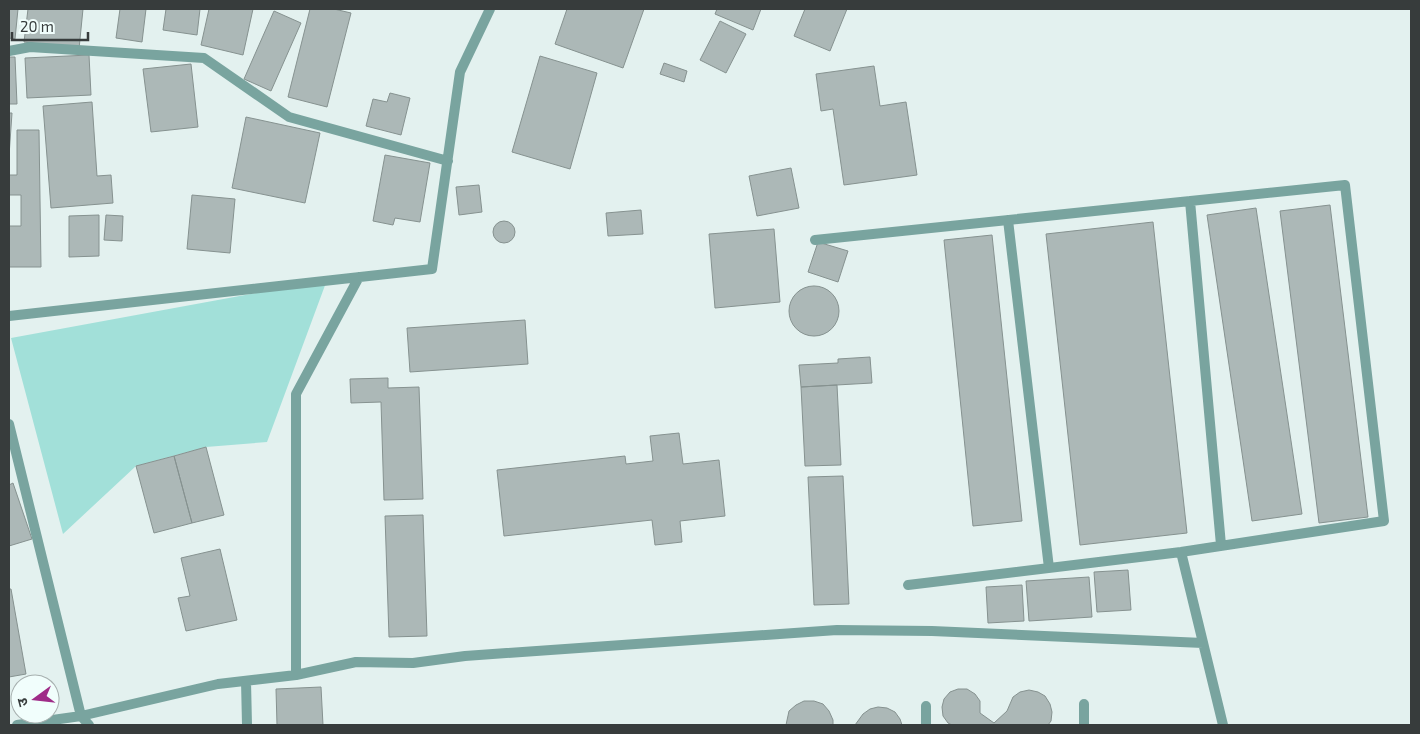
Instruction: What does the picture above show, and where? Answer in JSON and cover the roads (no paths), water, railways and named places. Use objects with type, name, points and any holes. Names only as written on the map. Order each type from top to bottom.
[{"type":"street","points":[[9,316],[432,269],[460,72],[490,9]]},
{"type":"street","points":[[9,52],[30,47],[204,58],[289,117],[448,161]]},
{"type":"street","points":[[816,240],[1345,185],[1384,521],[1181,552],[908,585]]},
{"type":"street","points":[[1190,201],[1221,545]]},
{"type":"street","points":[[1008,220],[1049,568]]},
{"type":"street","points":[[296,675],[296,394],[359,277]]},
{"type":"street","points":[[9,424],[81,716],[89,725]]},
{"type":"street","points":[[1181,552],[1224,725]]},
{"type":"street","points":[[17,725],[81,716],[218,684],[296,675],[356,662],[413,663],[475,655],[837,630],[932,631],[1203,643]]},
{"type":"street","points":[[246,681],[246,725]]},
{"type":"street","points":[[1084,704],[1084,725]]},
{"type":"street","points":[[926,706],[926,725]]}]
